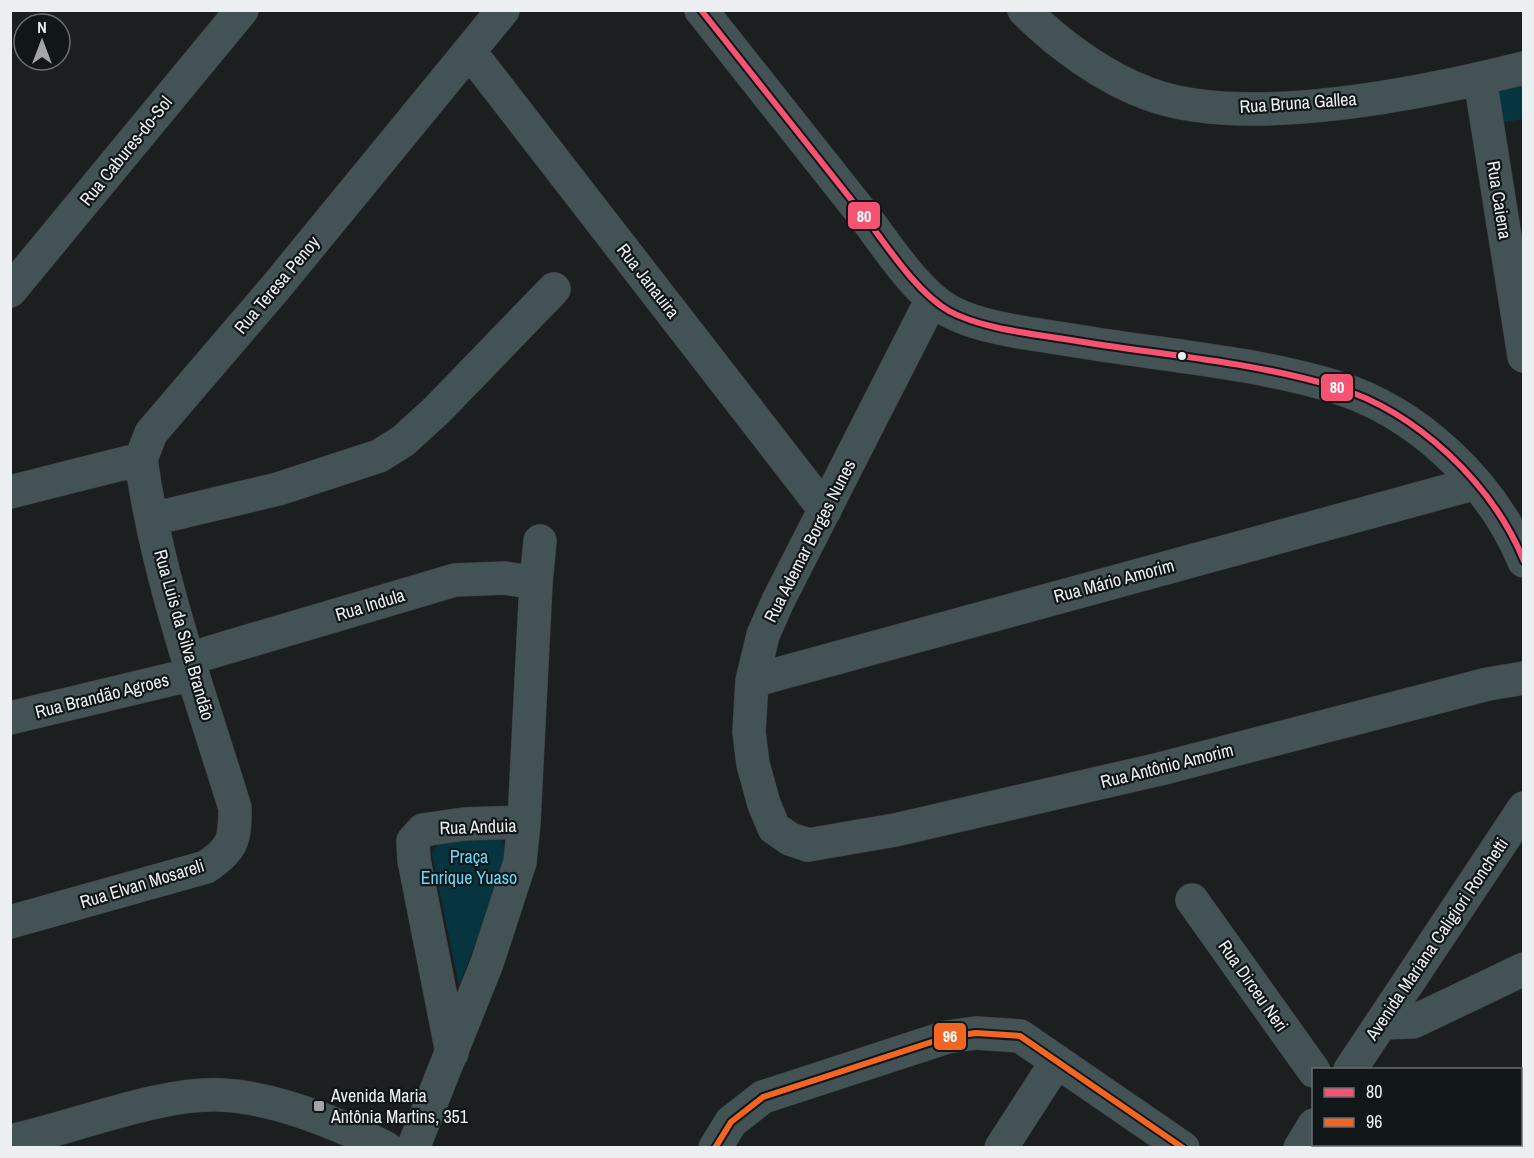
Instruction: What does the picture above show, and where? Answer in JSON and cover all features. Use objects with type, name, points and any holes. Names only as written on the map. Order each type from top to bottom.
[{"type":"street","name":"Rua Cabures-do-Sol","points":[[14,280],[242,10]]},
{"type":"street","name":"Rua Teresa Penoy","points":[[141,459],[151,433],[503,10]]},
{"type":"street","points":[[701,10],[932,299],[950,311],[965,317],[1015,331],[1270,370],[1338,388],[1383,408],[1445,451],[1476,483],[1497,513],[1524,561]]},
{"type":"street","name":"Rua Bruna Gallea","points":[[1024,10],[1039,26],[1119,80],[1149,94],[1185,104],[1232,108],[1278,108],[1354,101],[1480,79],[1524,68]]},
{"type":"street","name":"Rua Janauira","points":[[470,52],[825,510]]},
{"type":"street","name":"Rua Caiena","points":[[1480,79],[1524,356]]},
{"type":"street","points":[[152,519],[278,489],[379,456],[403,441],[437,410],[555,289]]},
{"type":"street","name":"Rua Ademar Borges Nunes","points":[[808,845],[790,839],[774,828],[764,804],[753,764],[749,732],[752,681],[763,635],[778,601],[932,299]]},
{"type":"street","points":[[10,492],[141,459]]},
{"type":"street","name":"Rua Luis da Silva Brandão","points":[[141,459],[152,519],[201,663],[236,808]]},
{"type":"street","name":"Rua Mário Amorim","points":[[752,681],[1476,483]]},
{"type":"street","points":[[524,822],[540,541]]},
{"type":"street","name":"Rua Indula","points":[[201,663],[455,580],[505,578],[536,583]]},
{"type":"street","name":"Rua Brandão Agroes","points":[[10,718],[201,663]]},
{"type":"street","name":"Rua Antônio Amorim","points":[[808,845],[895,830],[1149,772],[1456,692],[1524,678]]},
{"type":"street","name":"Rua Elvan Mosareli","points":[[10,922],[206,867],[225,854],[233,840],[236,808]]},
{"type":"street","name":"Avenida Mariana Caligiori Ronchetti","points":[[1351,1068],[1524,808]]},
{"type":"street","name":"Rua Anduia","points":[[412,1148],[452,1055],[487,963],[520,862],[524,822],[464,824],[423,830],[413,841],[414,860],[452,1055]]},
{"type":"street","name":"Rua Dirceu Neri","points":[[1192,900],[1312,1068]]},
{"type":"street","points":[[1381,1023],[1413,1023],[1524,969]]},
{"type":"street","points":[[715,1148],[731,1122],[763,1097],[947,1037],[976,1033],[1020,1036],[1183,1148]]},
{"type":"street","points":[[1001,1148],[1057,1061]]},
{"type":"street","points":[[10,1141],[150,1105],[219,1095],[263,1101],[360,1134],[386,1148]]},
{"type":"street","points":[[1300,1148],[1312,1128]]},
{"type":"green space","points":[[1523,76],[1523,119],[1495,124],[1487,83]]},
{"type":"green space","name":"Praça Enrique Yuaso","points":[[458,834],[500,839],[510,855],[459,985],[432,854],[438,844]]},
{"type":"transit line","name":"80","points":[[701,10],[903,268],[937,303],[962,317],[1008,330],[1271,371],[1336,387],[1366,398],[1423,432],[1472,478],[1493,504],[1524,561]]},
{"type":"transit line","name":"96","points":[[715,1148],[731,1122],[763,1097],[947,1037],[976,1033],[1020,1036],[1183,1148]]},
{"type":"place","name":"Avenida Maria Antônia Martins, 351","points":[[319,1106]]}]
